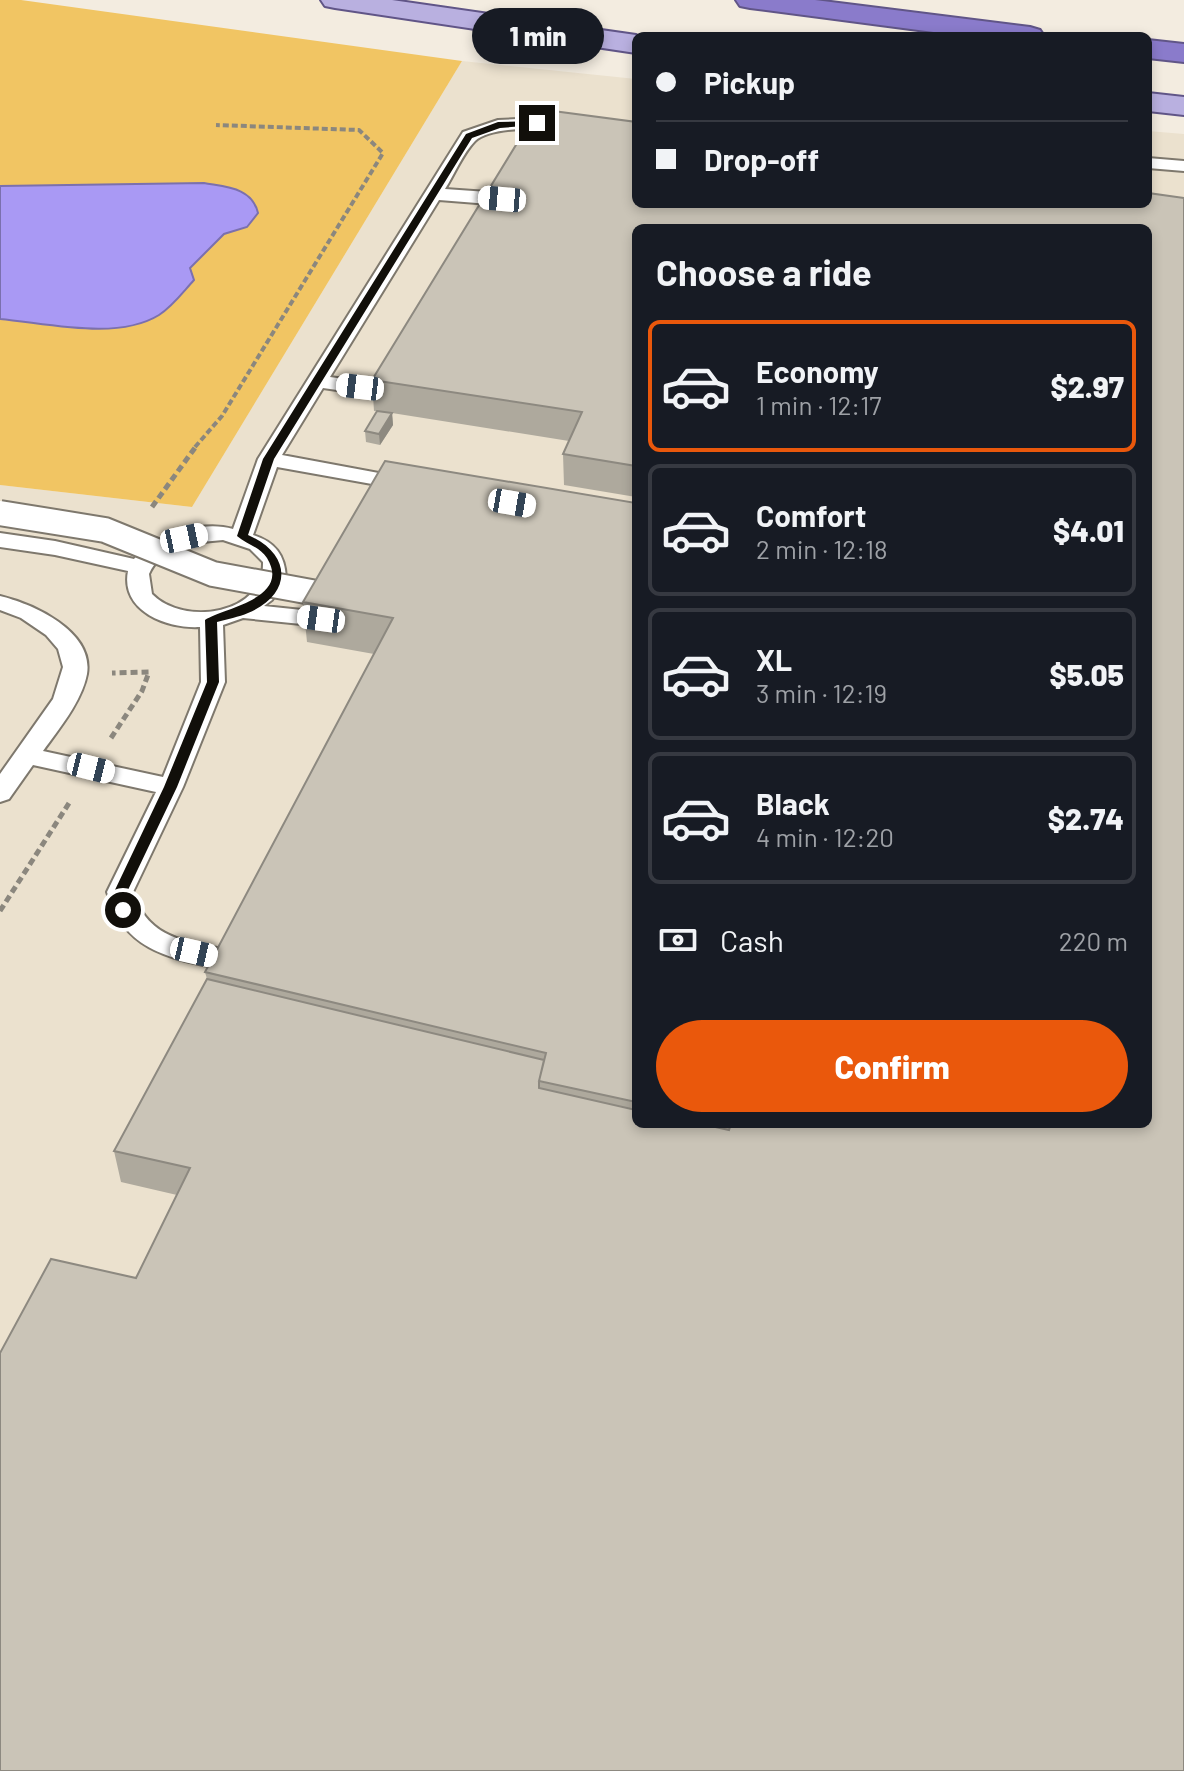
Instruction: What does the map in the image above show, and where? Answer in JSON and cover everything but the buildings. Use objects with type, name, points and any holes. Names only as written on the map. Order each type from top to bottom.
[{"type":"highway","points":[[750,0],[999,32]]},
{"type":"highway","points":[[1152,49],[1184,53]]},
{"type":"main road","points":[[335,0],[632,43]]},
{"type":"main road","points":[[1152,102],[1184,106]]},
{"type":"lane","points":[[242,536],[269,459],[469,136],[498,125],[537,123],[632,129]]},
{"type":"lane","points":[[1152,163],[1184,166]]},
{"type":"lane","points":[[435,194],[502,199]]},
{"type":"lane","points":[[317,381],[386,391]]},
{"type":"lane","points":[[269,459],[436,489]]},
{"type":"lane","points":[[0,513],[105,530],[213,574],[328,605]]},
{"type":"lane","points":[[244,611],[263,599],[274,585],[277,570],[272,556],[261,545],[242,536],[203,534],[184,538],[165,545],[140,567],[137,581],[140,594],[150,606],[166,615],[188,620],[211,620],[244,611],[328,605]]},
{"type":"lane","points":[[0,540],[140,567]]},
{"type":"lane","points":[[277,570],[328,605]]},
{"type":"lane","points":[[0,603],[36,614],[60,636],[74,657],[75,675],[67,695],[0,793]]},
{"type":"lane","points":[[211,620],[213,682],[171,787],[120,892],[123,910],[134,926],[149,939],[237,962]]},
{"type":"lane","points":[[25,755],[171,787]]},
{"type":"path","points":[[117,561],[180,465],[222,416],[383,153],[359,130],[216,125]]},
{"type":"shaded area","points":[[0,0],[21,0],[462,61],[192,507],[0,485]]},
{"type":"shaded area","points":[[462,61],[632,79],[632,208],[1152,208],[1152,131],[1184,134],[1184,1771],[0,1771],[0,485],[192,507]]},
{"type":"shaded area","points":[[204,183],[244,193],[255,204],[258,213],[247,227],[224,234],[190,268],[194,280],[159,315],[142,323],[102,329],[0,319],[0,186]]},
{"type":"route","points":[[123,910],[120,892],[171,787],[213,682],[211,620],[244,611],[263,599],[274,585],[277,570],[272,556],[261,545],[242,536],[269,459],[469,136],[498,125],[537,123]]}]
